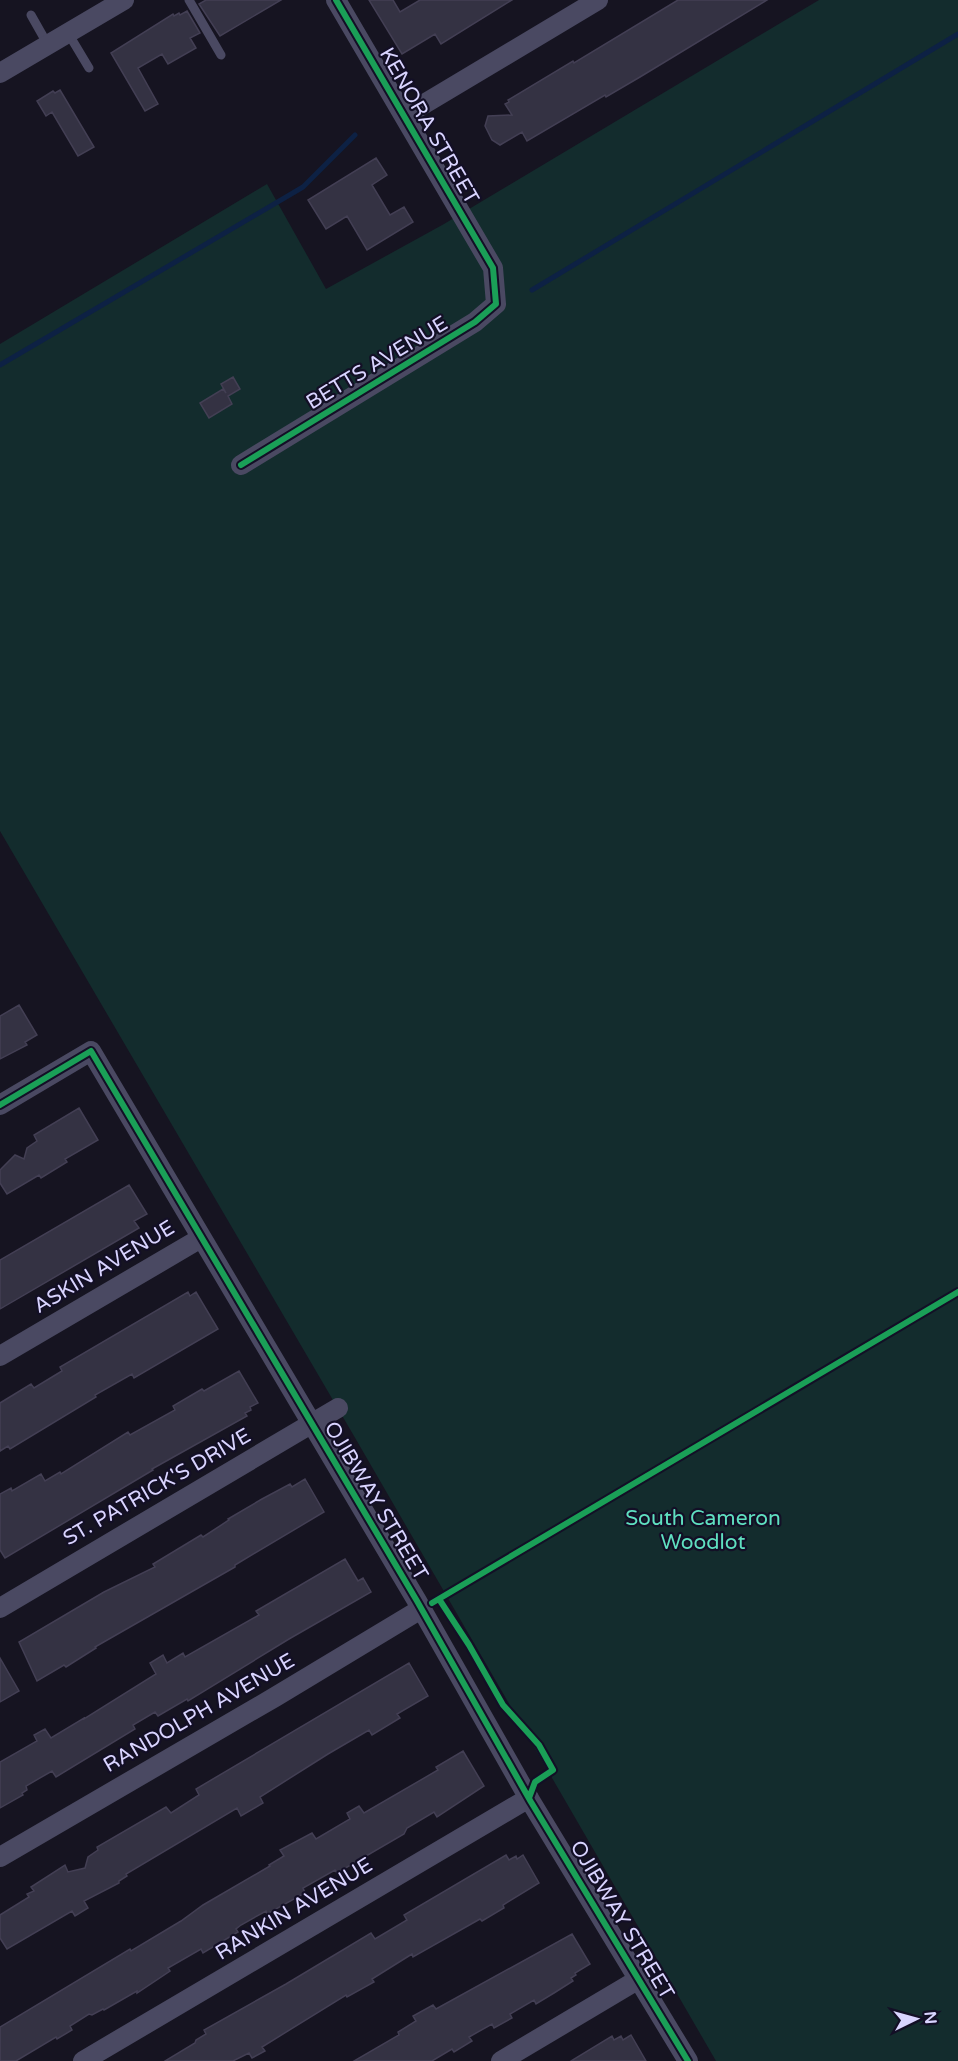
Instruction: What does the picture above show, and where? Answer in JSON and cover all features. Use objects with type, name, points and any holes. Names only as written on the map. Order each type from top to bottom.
[{"type":"street","points":[[0,73],[124,0]]},
{"type":"street","name":"KENORA STREET","points":[[336,0],[494,268]]},
{"type":"street","points":[[404,116],[598,0]]},
{"type":"street","name":"BETTS AVENUE","points":[[241,465],[475,322],[496,304],[494,268]]},
{"type":"street","name":"OJIBWAY STREET","points":[[0,1105],[91,1051],[421,1609],[529,1798],[688,2061]]},
{"type":"street","name":"ASKIN AVENUE","points":[[0,1356],[201,1238]]},
{"type":"street","name":"ST. PATRICK'S DRIVE","points":[[0,1608],[338,1408]]},
{"type":"street","name":"RANDOLPH AVENUE","points":[[0,1857],[421,1609]]},
{"type":"street","name":"RANKIN AVENUE","points":[[83,2061],[529,1798]]},
{"type":"street","points":[[501,2061],[639,1979]]},
{"type":"lane","points":[[189,0],[221,55]]},
{"type":"lane","points":[[31,15],[48,45]]},
{"type":"lane","points":[[68,33],[89,68]]},
{"type":"green space","name":"South Cameron Woodlot","points":[[819,0],[958,0],[958,2061],[716,2061],[0,831],[0,344],[267,184],[326,289],[444,224]]},
{"type":"building","points":[[206,0],[281,0],[220,36],[199,4]]},
{"type":"building","points":[[369,0],[393,0],[400,12],[420,0],[512,0],[441,44],[435,34],[402,54]]},
{"type":"building","points":[[678,0],[767,0],[606,97],[605,95],[527,141],[522,132],[500,145],[492,140],[485,126],[488,116],[512,115],[505,104],[509,102],[508,100]]},
{"type":"building","points":[[187,11],[200,33],[190,38],[196,48],[168,64],[162,54],[138,68],[158,104],[145,111],[111,53],[173,14],[174,16],[179,13],[180,15]]},
{"type":"building","points":[[60,90],[94,147],[78,156],[52,112],[46,116],[37,101],[53,91],[55,93]]},
{"type":"building","points":[[376,158],[387,175],[372,185],[390,215],[404,207],[413,222],[367,250],[347,216],[326,229],[308,200]]},
{"type":"building","points":[[233,377],[240,389],[228,396],[232,404],[209,418],[200,403],[223,389],[226,393],[221,384]]},
{"type":"building","points":[[19,1005],[37,1035],[25,1042],[27,1045],[0,1059],[0,1016]]},
{"type":"building","points":[[79,1108],[98,1140],[65,1159],[67,1162],[41,1178],[39,1175],[7,1194],[0,1183],[0,1170],[15,1155],[24,1159],[27,1148],[37,1141],[34,1135]]},
{"type":"building","points":[[129,1185],[147,1214],[134,1221],[139,1228],[0,1309],[0,1260]]},
{"type":"building","points":[[188,1292],[190,1296],[196,1292],[218,1329],[134,1378],[132,1374],[95,1395],[96,1397],[10,1449],[8,1446],[0,1451],[0,1403],[31,1384],[34,1388],[62,1371],[60,1367]]},
{"type":"building","points":[[239,1371],[258,1403],[250,1407],[251,1410],[245,1413],[247,1416],[152,1469],[5,1558],[0,1550],[0,1494],[11,1488],[12,1491],[41,1474],[45,1481],[60,1472],[61,1474],[128,1432],[130,1435],[175,1410],[173,1406],[202,1389],[204,1391]]},
{"type":"building","points":[[305,1479],[324,1512],[235,1567],[95,1647],[66,1667],[64,1665],[37,1681],[19,1642],[104,1592],[155,1567],[153,1564],[201,1535],[203,1537],[262,1499]]},
{"type":"building","points":[[345,1559],[358,1581],[363,1578],[371,1592],[188,1701],[187,1699],[158,1716],[155,1712],[133,1725],[135,1729],[56,1777],[52,1771],[26,1786],[27,1790],[22,1793],[23,1795],[0,1808],[0,1762],[37,1741],[34,1735],[45,1729],[51,1738],[156,1674],[150,1663],[163,1655],[167,1663],[183,1653],[185,1657],[259,1615],[256,1611]]},
{"type":"building","points":[[0,1658],[19,1691],[0,1702]]},
{"type":"building","points":[[409,1663],[428,1696],[397,1714],[400,1718],[372,1735],[369,1730],[328,1754],[260,1797],[263,1803],[241,1816],[237,1808],[126,1874],[127,1876],[119,1883],[84,1901],[88,1908],[75,1916],[72,1911],[7,1949],[0,1938],[0,1915],[29,1897],[27,1894],[34,1891],[31,1887],[65,1865],[68,1872],[85,1868],[88,1857],[98,1850],[97,1847],[166,1807],[171,1813],[199,1795],[196,1789]]},
{"type":"building","points":[[463,1751],[484,1786],[437,1817],[434,1812],[407,1828],[404,1834],[337,1873],[335,1870],[303,1888],[305,1893],[241,1925],[236,1929],[238,1932],[203,1953],[201,1949],[168,1968],[170,1971],[137,1993],[137,1991],[104,2010],[89,2014],[70,2026],[72,2030],[57,2039],[56,2037],[16,2061],[0,2061],[0,2027],[130,1949],[131,1951],[270,1866],[284,1856],[280,1850],[312,1833],[316,1839],[350,1819],[347,1813],[359,1806],[364,1813],[438,1770],[436,1767]]},
{"type":"building","points":[[506,1855],[509,1860],[523,1855],[539,1883],[503,1905],[504,1908],[413,1957],[412,1954],[372,1979],[374,1982],[347,1997],[346,1995],[262,2047],[265,2051],[252,2058],[249,2053],[233,2061],[165,2061],[195,2043],[206,2034],[204,2030],[371,1933],[375,1939],[407,1920],[404,1915]]},
{"type":"building","points":[[572,1934],[590,1964],[575,1973],[576,1975],[571,1978],[573,1981],[536,2004],[534,2000],[510,2014],[512,2018],[494,2028],[492,2024],[469,2037],[472,2041],[454,2052],[452,2049],[432,2061],[354,2061],[399,2035],[398,2032],[416,2021],[413,2016],[433,2005],[436,2009]]},
{"type":"building","points":[[631,2035],[646,2061],[571,2061],[612,2036],[614,2040],[621,2036],[623,2040]]},
{"type":"waterway","points":[[532,290],[958,34]]},
{"type":"waterway","points":[[0,365],[303,187],[355,135]]},
{"type":"cycle path","points":[[241,465],[475,322],[496,304],[493,268],[336,0]]},
{"type":"cycle path","points":[[0,1105],[91,1051],[417,1601],[531,1802],[688,2061]]},
{"type":"cycle path","points":[[432,1603],[958,1292]]},
{"type":"cycle path","points":[[439,1599],[469,1645],[503,1705],[539,1745],[553,1770],[535,1782],[529,1798]]}]
